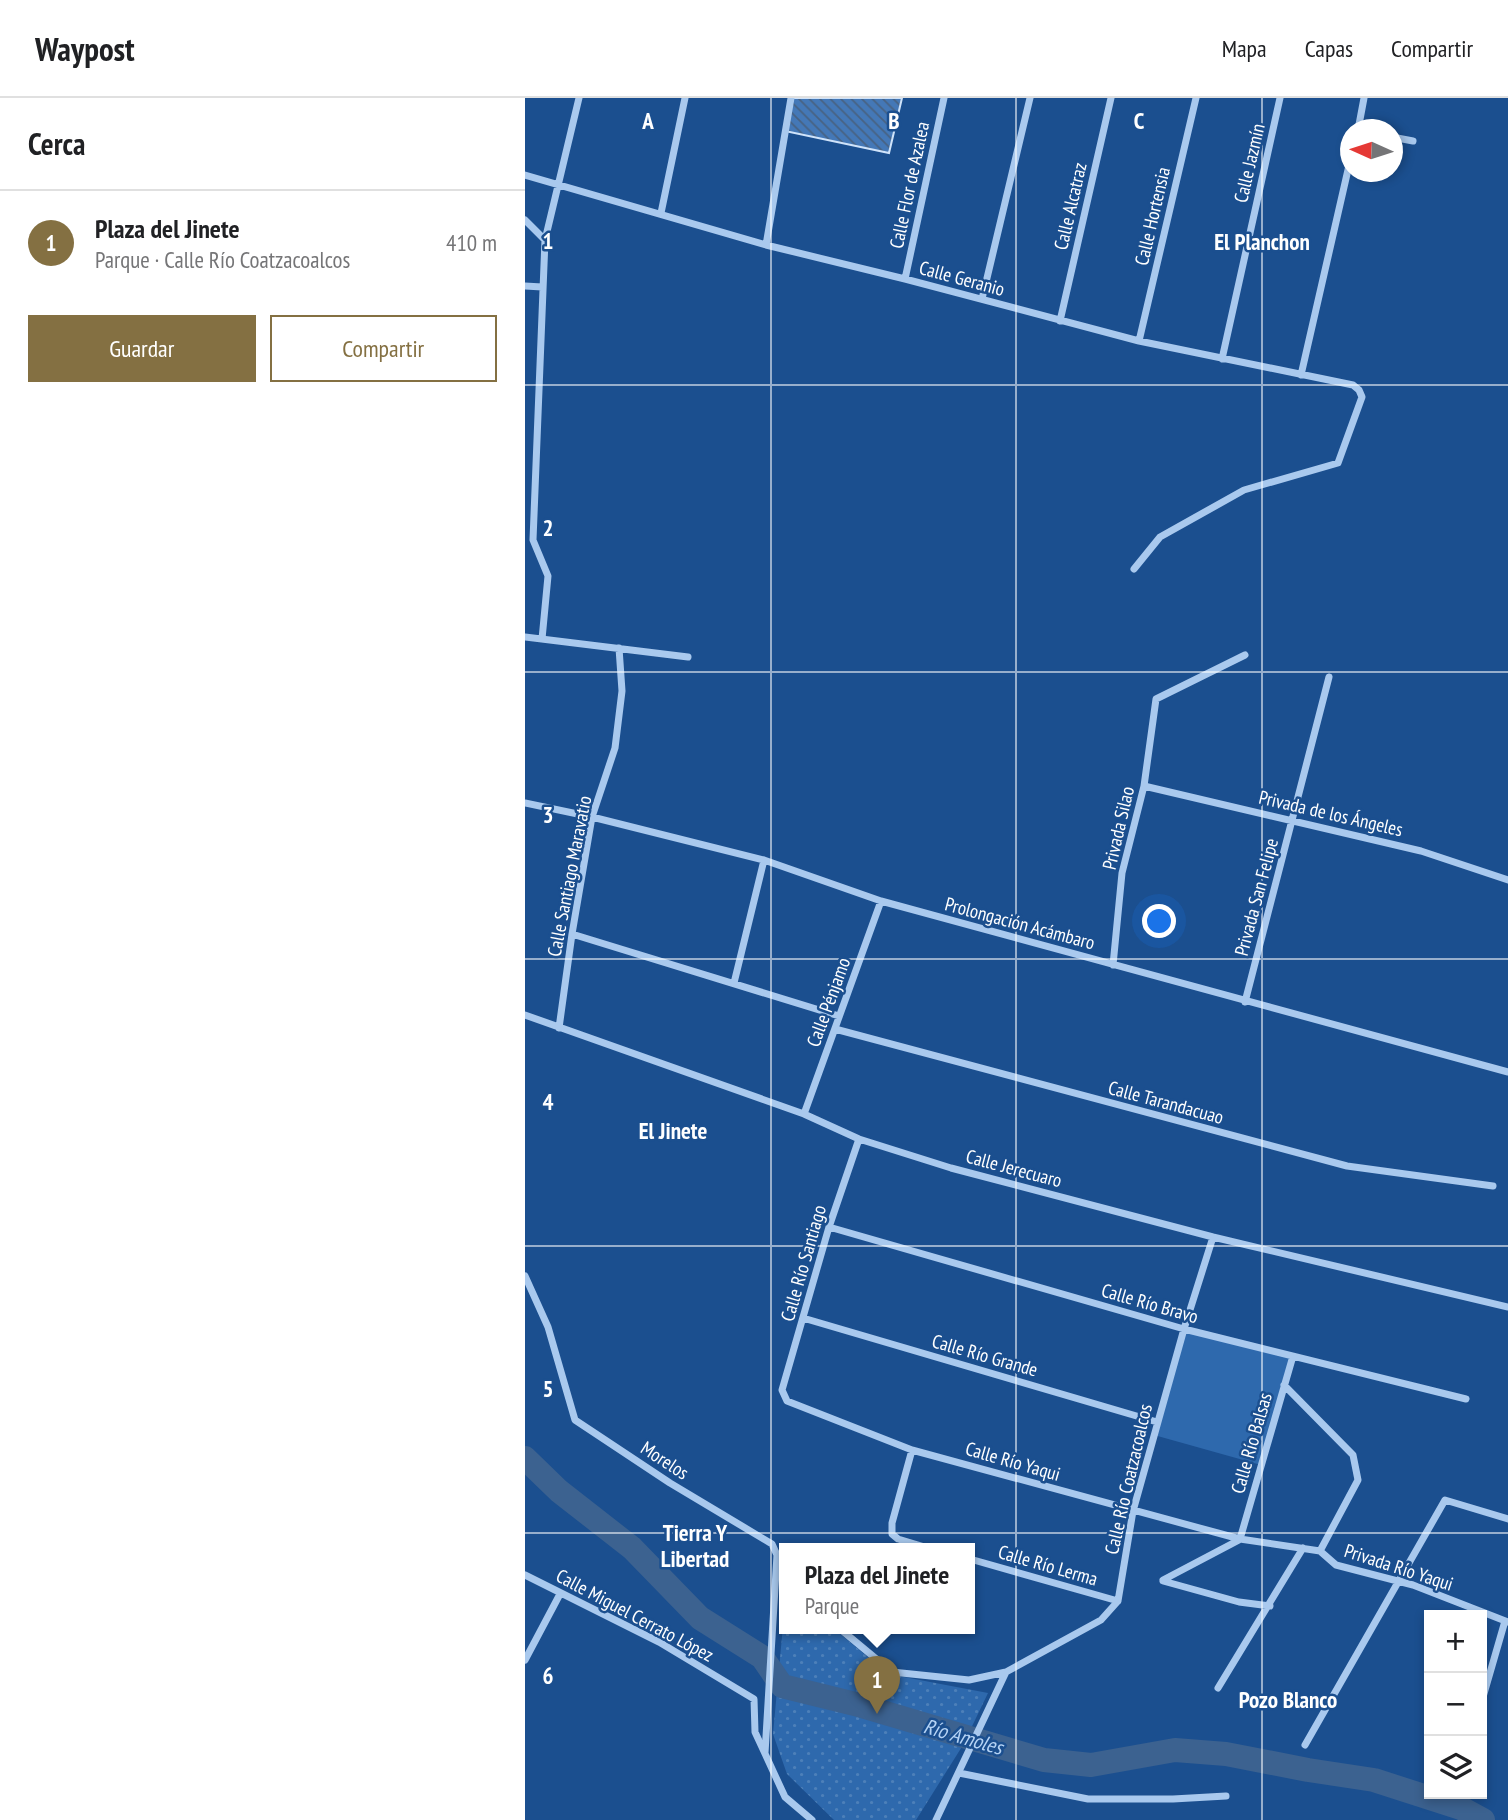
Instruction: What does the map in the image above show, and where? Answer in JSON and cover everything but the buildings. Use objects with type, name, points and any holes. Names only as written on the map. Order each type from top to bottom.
[{"type":"street","points":[[542,639],[548,576],[533,540],[545,240],[579,98]]},
{"type":"street","points":[[660,213],[685,98]]},
{"type":"street","points":[[766,245],[791,98]]},
{"type":"street","name":"Calle Flor de Azalea","points":[[905,279],[944,98]]},
{"type":"street","points":[[982,299],[1031,98]]},
{"type":"street","name":"Calle Alcatraz","points":[[1060,321],[1111,98]]},
{"type":"street","name":"Calle Hortensia","points":[[1139,341],[1196,98]]},
{"type":"street","name":"Calle Jazmín","points":[[1222,359],[1280,98]]},
{"type":"street","points":[[1361,119],[1364,98]]},
{"type":"street","points":[[1403,139],[1413,141]]},
{"type":"street","name":"Calle Geranio","points":[[525,175],[766,245],[1060,321],[1139,341],[1353,385],[1359,390],[1362,397],[1338,463],[1244,490],[1160,537],[1134,569]]},
{"type":"street","points":[[1301,375],[1345,182]]},
{"type":"street","points":[[525,220],[545,240]]},
{"type":"street","points":[[525,286],[542,287]]},
{"type":"street","points":[[525,637],[688,657]]},
{"type":"street","name":"Calle Santiago Maravatio","points":[[559,1028],[592,817],[615,748],[622,691],[619,648]]},
{"type":"street","name":"Privada Silao","points":[[1113,965],[1122,873],[1144,786],[1156,699],[1245,655]]},
{"type":"street","name":"Privada San Felipe","points":[[1245,1002],[1329,677]]},
{"type":"street","name":"Privada de los Ángeles","points":[[1144,786],[1421,851],[1508,880]]},
{"type":"street","name":"Prolongación Acámbaro","points":[[525,803],[764,860],[881,901],[1508,1072]]},
{"type":"street","points":[[734,983],[764,860]]},
{"type":"street","name":"Calle Pénjamo","points":[[804,1114],[881,901]]},
{"type":"street","points":[[572,934],[839,1016]]},
{"type":"street","name":"Calle Jerecuaro","points":[[525,1015],[804,1114],[859,1139],[951,1168],[1213,1237],[1508,1307]]},
{"type":"street","name":"Calle Tarandacuao","points":[[835,1029],[1347,1166],[1493,1186]]},
{"type":"street","name":"Calle Río Santiago","points":[[783,1396],[782,1390],[829,1227],[859,1139]]},
{"type":"street","name":"Calle Río Bravo","points":[[829,1227],[1184,1329],[1466,1399]]},
{"type":"street","name":"Calle Río Coatzacoalcos","points":[[1118,1601],[1133,1511],[1213,1237]]},
{"type":"street","name":"Morelos","points":[[525,1276],[548,1327],[575,1420],[670,1483],[772,1544],[777,1555],[765,1753]]},
{"type":"street","name":"Calle Río Grande","points":[[803,1318],[1157,1422]]},
{"type":"street","name":"Calle Río Balsas","points":[[1240,1539],[1293,1356]]},
{"type":"street","points":[[1285,1385],[1353,1455],[1358,1480],[1320,1551]]},
{"type":"street","name":"Calle Río Yaqui","points":[[783,1396],[787,1401],[912,1450],[1240,1539]]},
{"type":"street","points":[[911,1543],[892,1534],[892,1523],[912,1450]]},
{"type":"street","points":[[1305,1745],[1445,1500],[1508,1519]]},
{"type":"street","points":[[1240,1539],[1163,1581],[1239,1602],[1270,1606]]},
{"type":"street","name":"Privada Río Yaqui","points":[[1240,1539],[1320,1551],[1336,1565],[1399,1581],[1507,1622]]},
{"type":"street","points":[[1218,1688],[1303,1548]]},
{"type":"street","name":"Calle Río Lerma","points":[[975,1560],[1118,1601]]},
{"type":"street","name":"Calle Miguel Cerrato López","points":[[525,1575],[659,1642],[754,1699],[755,1732],[765,1753]]},
{"type":"street","points":[[525,1660],[560,1594]]},
{"type":"street","points":[[846,1634],[892,1672],[969,1680],[1006,1672],[1101,1620],[1118,1601]]},
{"type":"street","points":[[1487,1684],[1507,1622]]},
{"type":"street","points":[[936,1820],[1006,1672]]},
{"type":"street","points":[[765,1753],[785,1797],[812,1820]]},
{"type":"street","points":[[959,1773],[1088,1799],[1226,1796]]},
{"type":"shaded area","points":[[1184,1329],[1293,1356],[1261,1465],[1154,1435]]},
{"type":"shaded area","points":[[782,1634],[840,1634],[888,1674],[988,1693],[963,1745],[916,1820],[834,1820],[787,1774],[773,1734]]},
{"type":"waterway","name":"Río Amoles","points":[[525,1458],[559,1491],[632,1548],[700,1618],[762,1657],[782,1686],[855,1704],[1044,1760],[1091,1765],[1175,1750],[1226,1754],[1374,1780],[1461,1808],[1483,1820]]},
{"type":"place","name":"Plaza del Jinete","points":[[877,1714]]},
{"type":"district","name":"El Planchon","points":[[1262,242]]},
{"type":"district","name":"El Jinete","points":[[673,1131]]},
{"type":"district","name":"Tierra Y Libertad","points":[[695,1546]]},
{"type":"district","name":"Pozo Blanco","points":[[1288,1700]]}]
